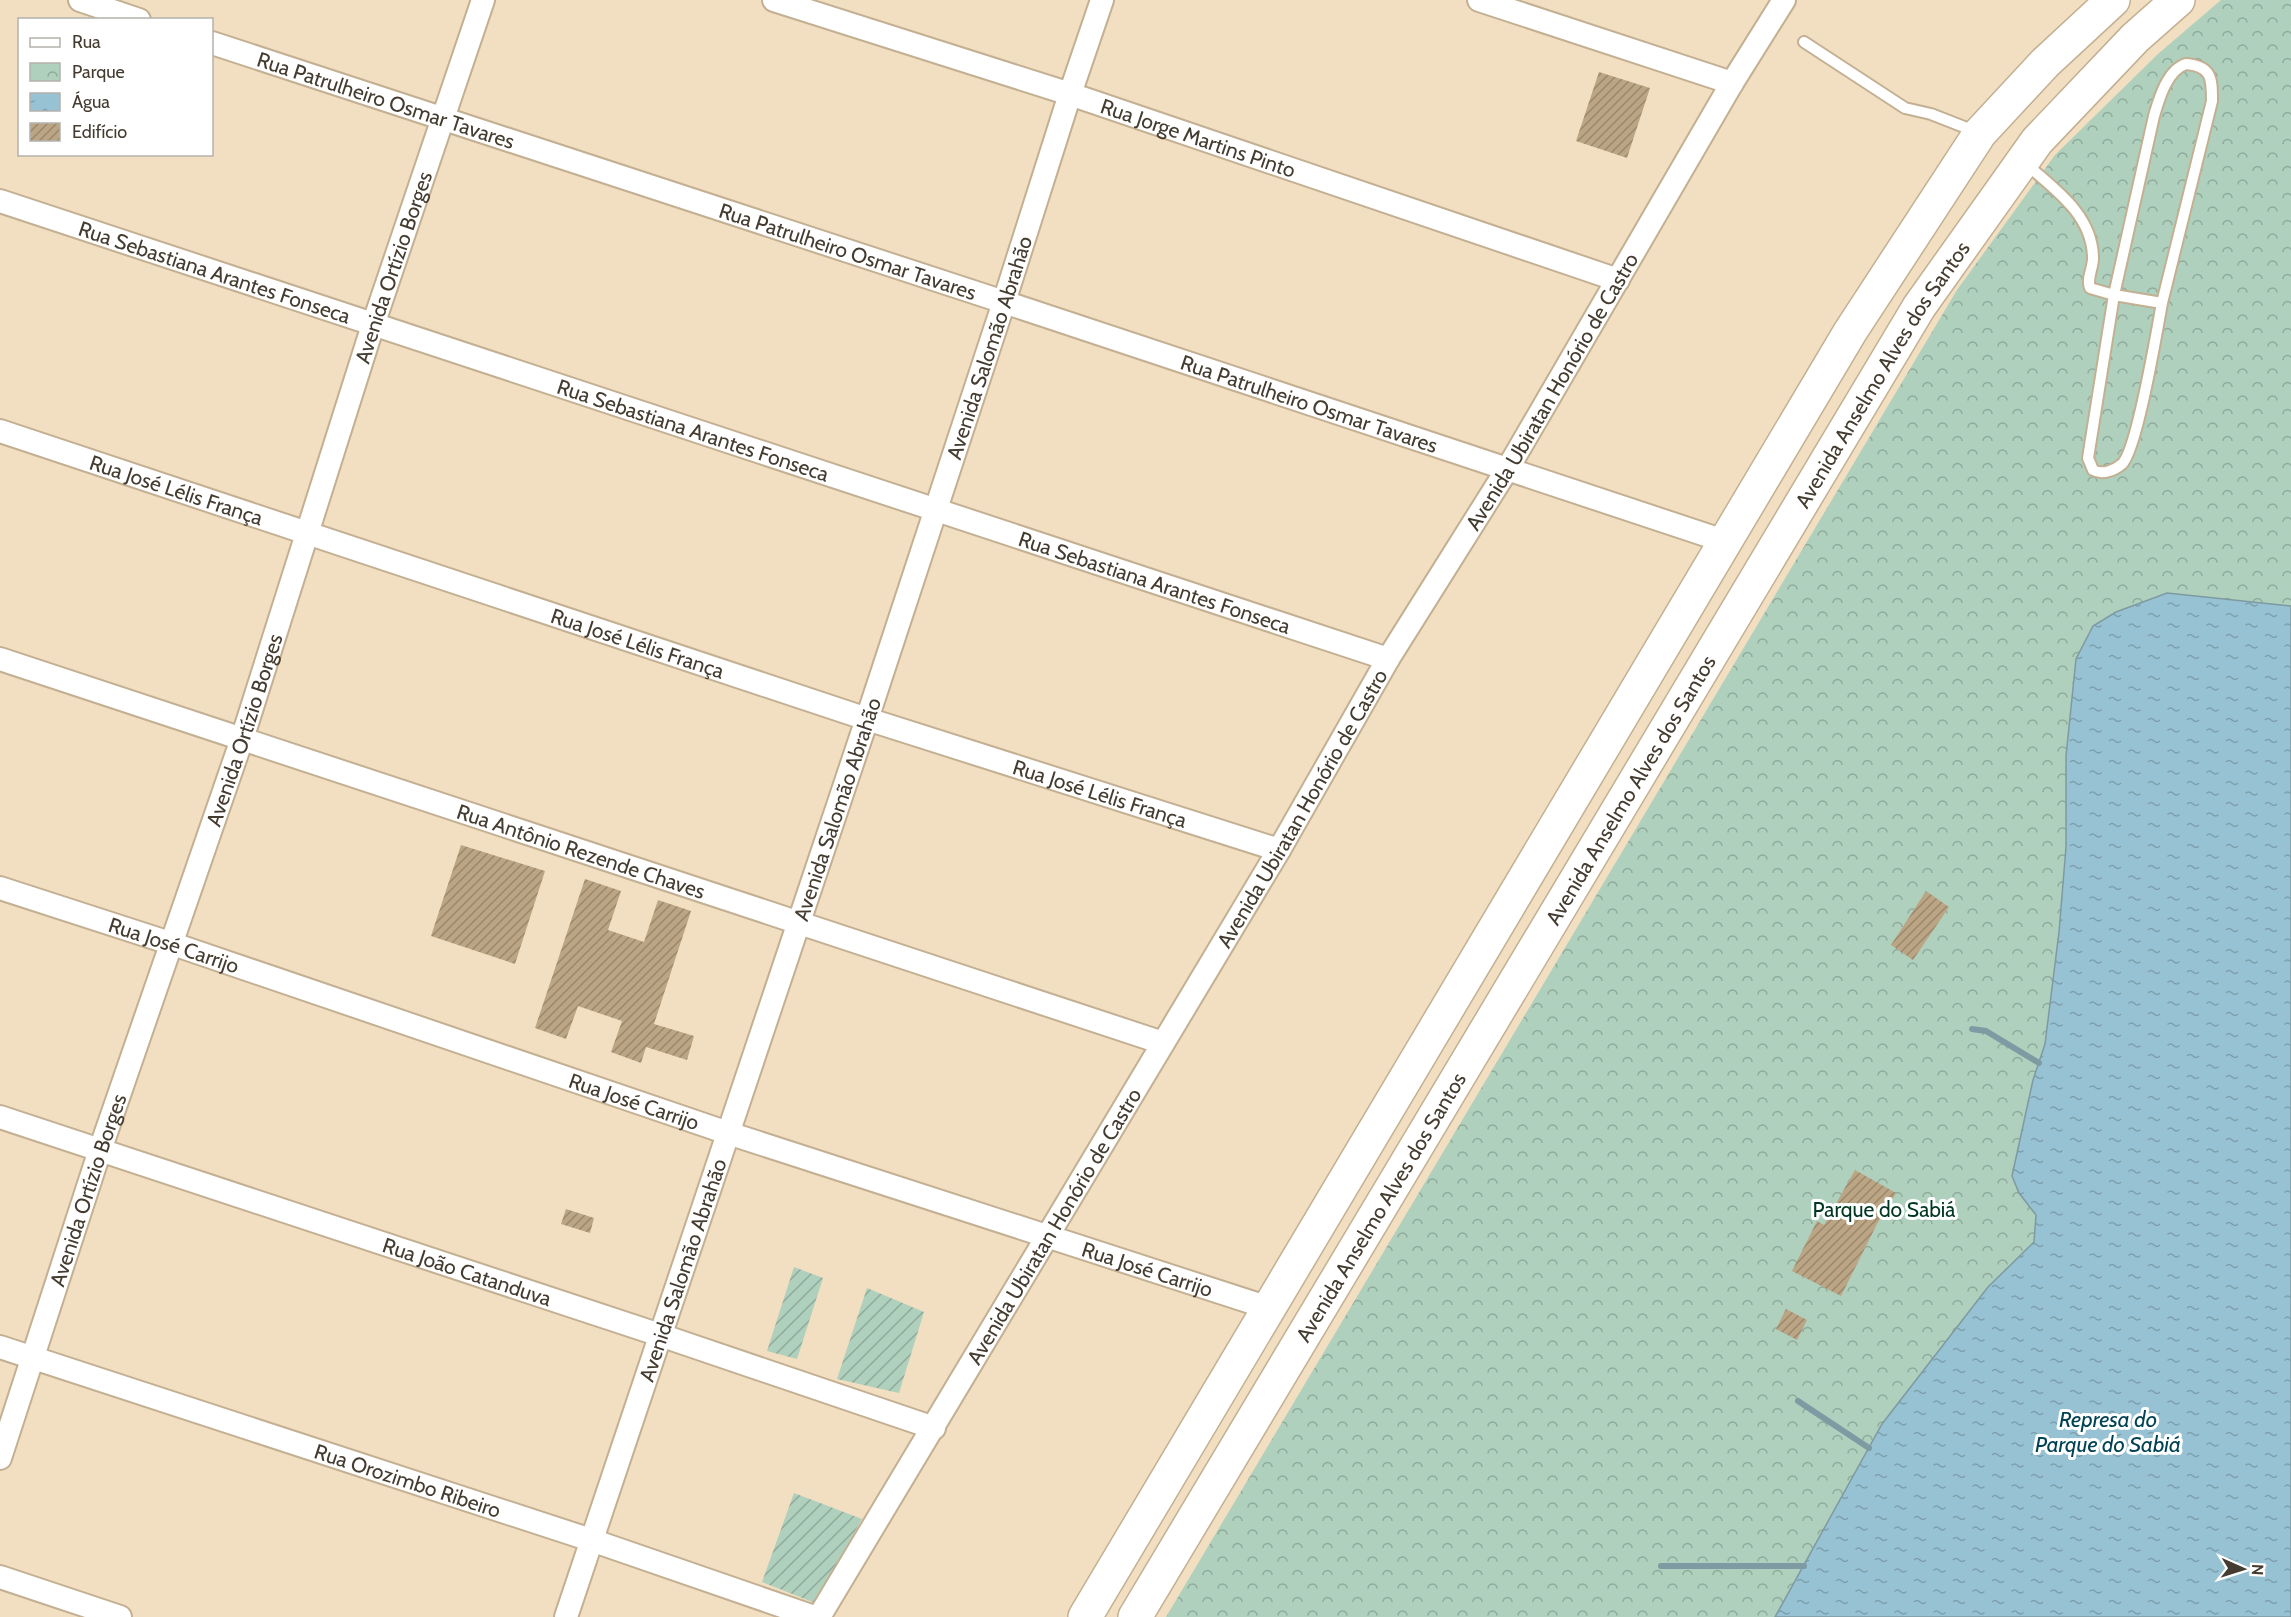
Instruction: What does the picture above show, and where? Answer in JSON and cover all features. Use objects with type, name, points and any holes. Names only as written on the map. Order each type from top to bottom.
[{"type":"main road","name":"Avenida Anselmo Alves dos Santos","points":[[1089,1616],[1118,1561],[1850,332],[1980,133],[2045,63],[2113,0]]},
{"type":"main road","name":"Avenida Anselmo Alves dos Santos","points":[[1135,1617],[1919,307],[2037,141],[2135,38],[2178,0]]},
{"type":"main road","points":[[1980,133],[2021,164]]},
{"type":"main road","points":[[1118,1561],[1154,1586]]},
{"type":"street","points":[[80,0],[133,18]]},
{"type":"street","name":"Avenida Ortízio Borges","points":[[0,1458],[99,1150],[173,944],[242,739],[373,325],[483,0]]},
{"type":"street","name":"Rua Jorge Martins Pinto","points":[[774,0],[1070,94],[1618,280]]},
{"type":"street","name":"Avenida Salomão Abrahão","points":[[566,1617],[594,1541],[660,1335],[936,511],[1102,0]]},
{"type":"street","points":[[1479,0],[1732,83]]},
{"type":"street","name":"Avenida Ubiratan Honório de Castro","points":[[819,1617],[1279,850],[1389,659],[1508,468],[1732,83],[1784,0]]},
{"type":"street","name":"Rua Patrulheiro Osmar Tavares","points":[[213,43],[1005,302],[1724,541]]},
{"type":"street","name":"Rua Sebastiana Arantes Fonseca","points":[[0,201],[1389,659]]},
{"type":"street","name":"Rua José Lélis França","points":[[0,431],[867,719],[1279,850]]},
{"type":"street","name":"Rua Antônio Rezende Chaves","points":[[0,659],[1163,1043]]},
{"type":"street","name":"Rua José Carrijo","points":[[0,888],[173,944],[728,1133],[1269,1308]]},
{"type":"street","name":"Rua João Catanduva","points":[[0,1117],[934,1428]]},
{"type":"street","name":"Rua Orozimbo Ribeiro","points":[[0,1347],[594,1541],[814,1617]]},
{"type":"street","points":[[0,1577],[120,1617]]},
{"type":"lane","points":[[1804,42],[1905,108],[1931,114],[1980,133]]},
{"type":"lane","points":[[2186,64],[2203,68],[2209,74],[2212,84],[2212,101],[2162,303],[2134,436],[2123,463],[2108,472],[2099,474],[2093,470],[2088,458],[2114,295],[2161,93],[2166,82],[2178,68],[2186,64]]},
{"type":"lane","points":[[2021,164],[2074,206],[2086,225],[2094,257],[2088,284],[2090,288],[2114,295],[2162,303]]},
{"type":"green space","name":"Parque do Sabiá","points":[[2221,0],[2291,0],[2291,1617],[1166,1617],[1957,290],[2055,155],[2158,54]]},
{"type":"green space","points":[[794,1267],[823,1278],[797,1359],[767,1351]]},
{"type":"green space","points":[[867,1288],[924,1312],[899,1393],[837,1379]]},
{"type":"green space","points":[[794,1493],[862,1519],[815,1603],[762,1582]]},
{"type":"water","name":"Represa do Parque do Sabiá","points":[[2167,593],[2291,606],[2291,1617],[1775,1617],[1882,1424],[1988,1287],[2034,1242],[2036,1215],[2019,1193],[2012,1176],[2033,1080],[2045,1044],[2059,932],[2066,847],[2066,756],[2076,659],[2093,626],[2116,612]]},
{"type":"building","points":[[1599,72],[1650,88],[1627,158],[1576,141]]},
{"type":"building","points":[[461,845],[545,871],[515,964],[431,936]]},
{"type":"building","points":[[585,879],[621,891],[608,930],[644,942],[658,900],[691,911],[654,1024],[694,1036],[687,1060],[646,1047],[641,1063],[611,1052],[622,1021],[578,1006],[566,1039],[535,1028]]},
{"type":"building","points":[[1926,891],[1949,907],[1913,960],[1891,945]]},
{"type":"building","points":[[1855,1170],[1896,1193],[1877,1224],[1841,1296],[1792,1271],[1817,1221],[1824,1225]]},
{"type":"building","points":[[566,1209],[594,1218],[590,1233],[561,1224]]},
{"type":"building","points":[[1786,1309],[1807,1320],[1797,1340],[1776,1329]]},
{"type":"waterway","points":[[1972,1029],[1986,1031],[2039,1063]]},
{"type":"waterway","points":[[1798,1401],[1869,1448]]},
{"type":"waterway","points":[[1661,1566],[1804,1566]]}]
